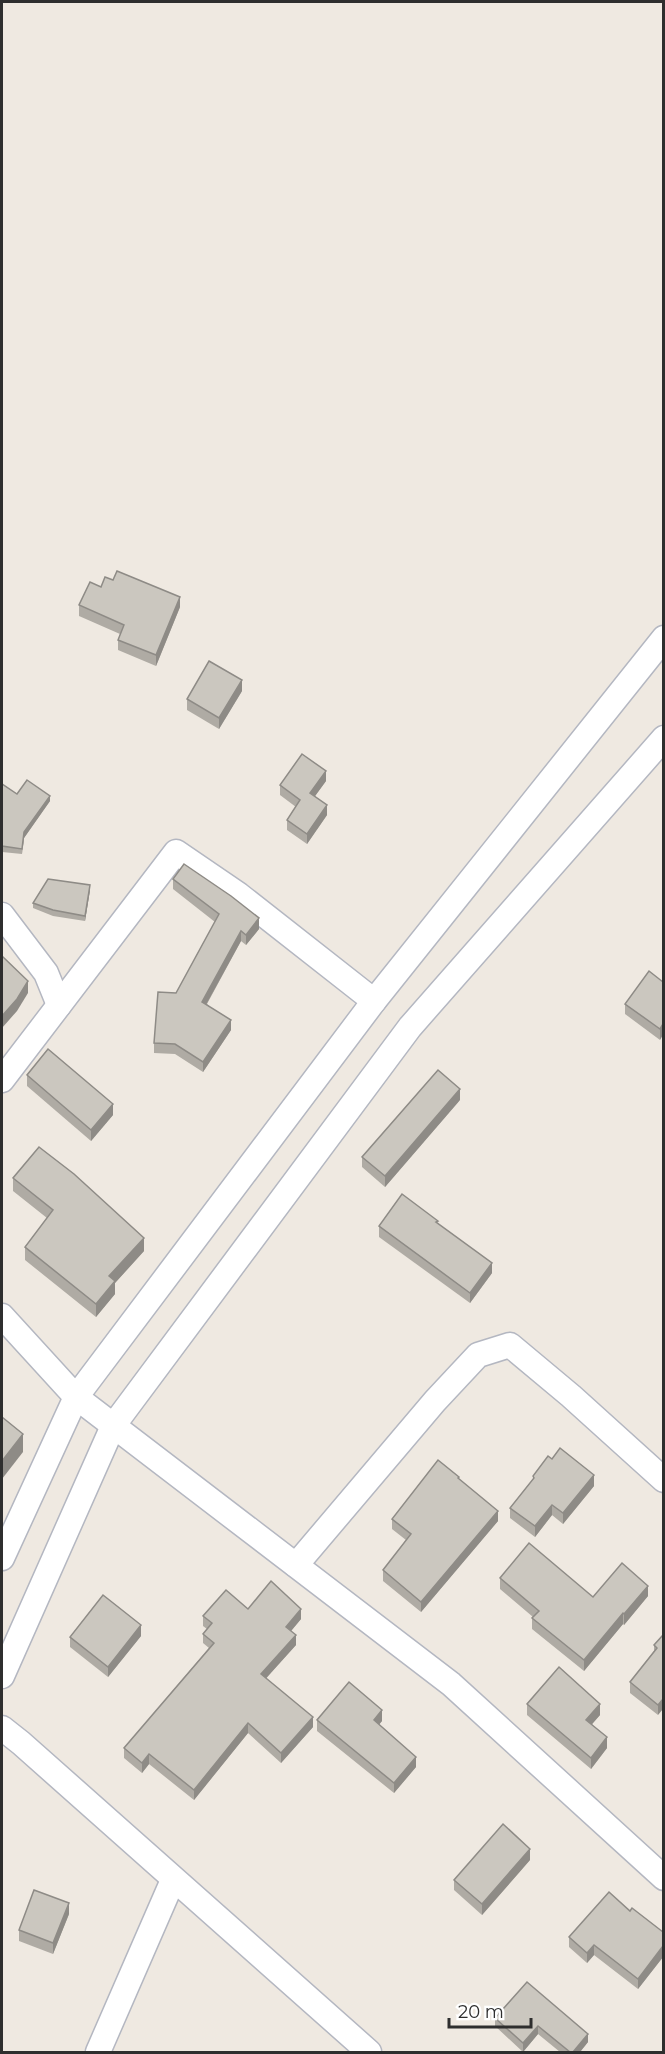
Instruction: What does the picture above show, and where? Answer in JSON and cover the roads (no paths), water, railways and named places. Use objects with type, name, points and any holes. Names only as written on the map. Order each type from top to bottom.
[{"type":"street","points":[[2,1558],[76,1397],[374,1001],[663,638]]},
{"type":"street","points":[[2,1676],[113,1426],[410,1027],[663,738]]},
{"type":"street","points":[[2,1080],[176,852],[239,895],[374,1001]]},
{"type":"street","points":[[2,915],[46,973],[59,1005]]},
{"type":"street","points":[[2,1316],[76,1397],[451,1684],[663,1878]]},
{"type":"street","points":[[296,1564],[435,1401],[478,1355],[510,1346],[571,1396],[663,1480]]},
{"type":"street","points":[[2,1728],[369,2052]]},
{"type":"street","points":[[98,2052],[172,1880]]}]
